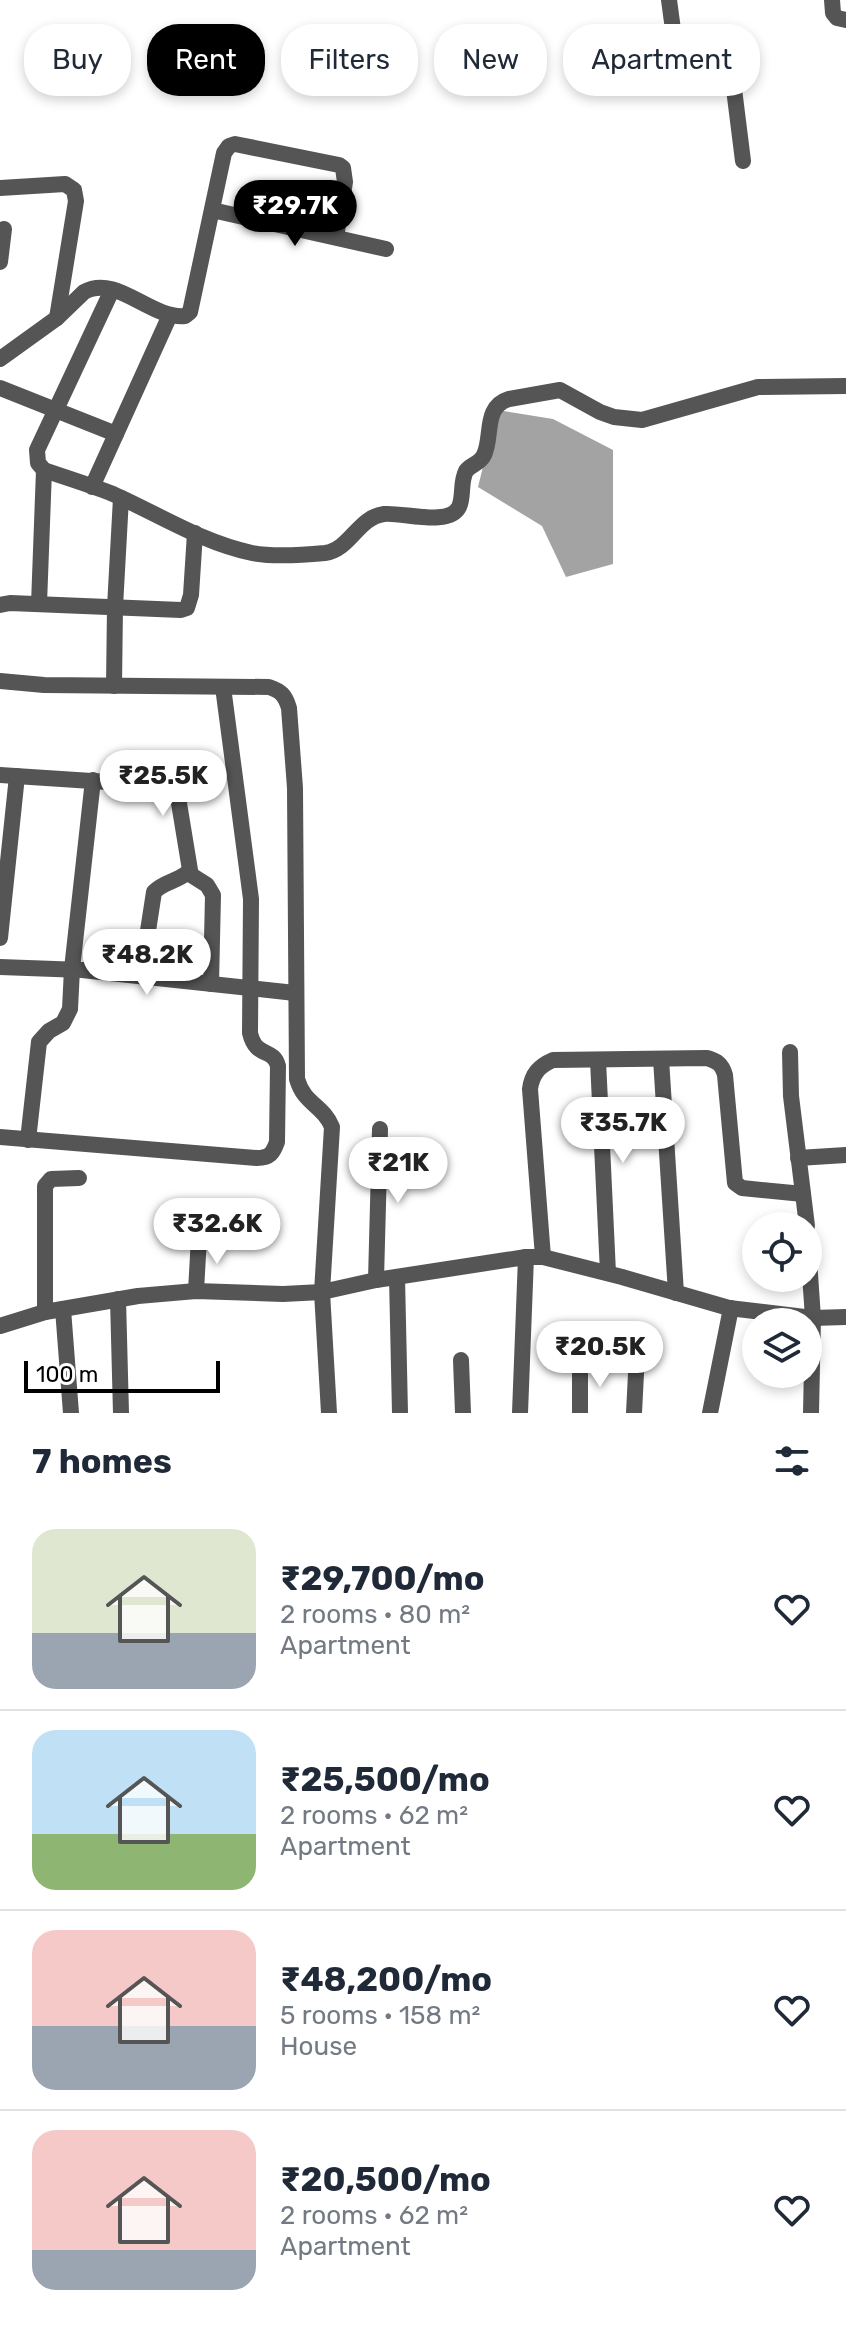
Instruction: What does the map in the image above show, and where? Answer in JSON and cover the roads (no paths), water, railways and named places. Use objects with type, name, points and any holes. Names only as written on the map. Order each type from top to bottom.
[{"type":"street","points":[[669,0],[677,42],[687,45],[721,41],[729,49],[743,161]]},
{"type":"street","points":[[832,0],[833,13],[837,18],[846,20]]},
{"type":"street","points":[[0,359],[57,318],[92,287],[101,286],[170,315],[185,316],[190,312],[224,153],[229,146],[235,144],[343,168],[345,176],[336,237]]},
{"type":"street","points":[[0,188],[65,184],[74,190],[76,201],[57,318]]},
{"type":"street","points":[[212,210],[386,249]]},
{"type":"street","points":[[0,262],[4,229]]},
{"type":"street","points":[[112,290],[37,450],[38,463],[44,470],[121,498],[195,533],[252,553],[328,553],[345,544],[362,525],[381,514],[451,515],[460,505],[466,471],[483,457],[494,408],[509,399],[560,390],[600,412],[642,420],[758,387],[846,386]]},
{"type":"street","points":[[92,487],[170,315]]},
{"type":"street","points":[[0,388],[116,434]]},
{"type":"street","points":[[39,604],[44,470]]},
{"type":"street","points":[[114,686],[121,498]]},
{"type":"street","points":[[0,605],[187,608],[191,595],[195,533]]},
{"type":"street","points":[[0,681],[44,685],[269,687],[280,690],[285,696],[289,708],[295,788],[297,1079],[304,1096],[326,1115],[332,1127],[322,1292],[329,1413]]},
{"type":"street","points":[[0,1137],[257,1158],[274,1152],[277,1142],[278,1066],[273,1056],[258,1051],[251,1040],[251,899],[223,687]]},
{"type":"street","points":[[0,938],[9,776],[168,786],[177,791],[190,866],[188,873],[154,892],[141,976]]},
{"type":"street","points":[[28,1140],[37,1046],[43,1036],[68,1017],[71,1002],[93,780]]},
{"type":"street","points":[[188,873],[207,885],[213,895],[211,984]]},
{"type":"street","points":[[0,967],[72,969],[295,993]]},
{"type":"street","points":[[790,1052],[791,1096],[805,1212]]},
{"type":"street","points":[[543,1257],[530,1089],[537,1069],[553,1060],[707,1058],[716,1061],[723,1066],[725,1075],[735,1183],[742,1188],[803,1194]]},
{"type":"street","points":[[661,1059],[676,1293]]},
{"type":"street","points":[[598,1060],[608,1273]]},
{"type":"street","points":[[376,1280],[380,1129]]},
{"type":"street","points":[[798,1158],[846,1155]]},
{"type":"street","points":[[45,1312],[45,1186],[51,1179],[79,1178]]},
{"type":"street","points":[[196,1291],[199,1237],[232,1234]]},
{"type":"street","points":[[520,1413],[526,1257]]},
{"type":"street","points":[[0,1326],[45,1312],[118,1299],[196,1291],[322,1292],[376,1280],[526,1257],[543,1257],[742,1309]]},
{"type":"street","points":[[397,1277],[400,1413]]},
{"type":"street","points":[[118,1299],[121,1413]]},
{"type":"street","points":[[710,1413],[731,1308]]},
{"type":"street","points":[[63,1309],[71,1413]]},
{"type":"street","points":[[822,1318],[846,1317]]},
{"type":"street","points":[[634,1413],[637,1354]]},
{"type":"street","points":[[461,1360],[463,1413]]},
{"type":"street","points":[[580,1365],[580,1413]]},
{"type":"street","points":[[811,1413],[812,1388]]}]
